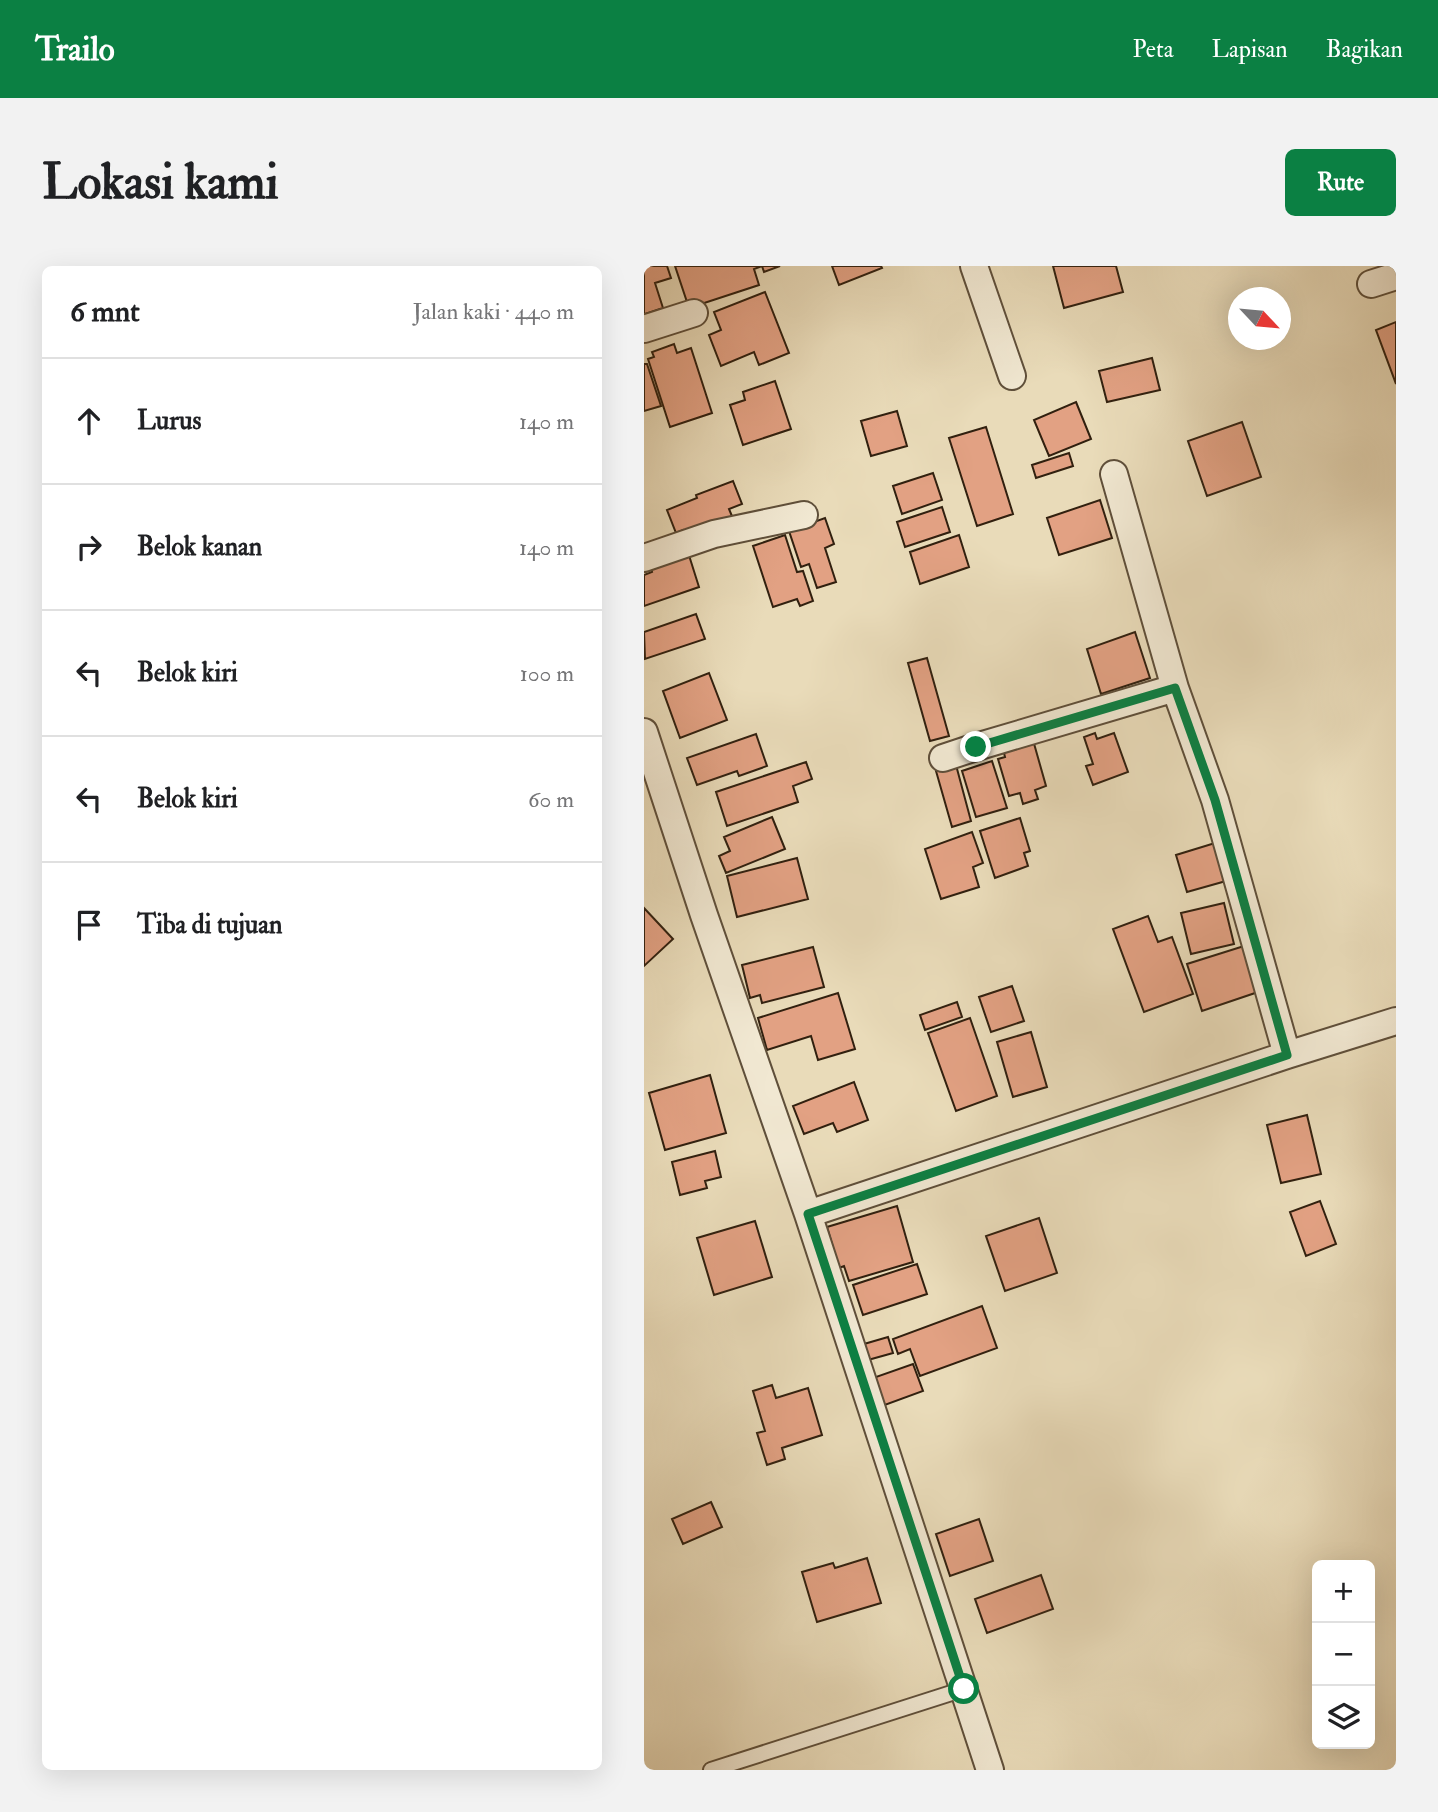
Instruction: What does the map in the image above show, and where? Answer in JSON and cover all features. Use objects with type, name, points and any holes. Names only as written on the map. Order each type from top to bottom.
[{"type":"street","points":[[974,266],[1012,376]]},
{"type":"street","points":[[1371,284],[1396,276]]},
{"type":"street","points":[[644,329],[694,313]]},
{"type":"street","points":[[1114,474],[1175,688],[1215,800],[1287,1055]]},
{"type":"street","points":[[644,558],[714,534],[804,515]]},
{"type":"street","points":[[943,758],[1175,688]]},
{"type":"street","points":[[644,732],[704,915],[808,1214],[990,1770]]},
{"type":"street","points":[[808,1214],[1396,1020]]},
{"type":"lane","points":[[711,1770],[964,1689]]},
{"type":"building","points":[[644,266],[667,266],[671,278],[655,283],[663,308],[645,314],[648,322],[644,323]]},
{"type":"building","points":[[675,266],[762,266],[754,269],[759,285],[689,308]]},
{"type":"building","points":[[762,266],[780,266],[764,272]]},
{"type":"building","points":[[832,266],[881,266],[882,268],[839,285]]},
{"type":"building","points":[[1053,266],[1116,266],[1123,292],[1064,308]]},
{"type":"building","points":[[765,292],[789,353],[759,365],[754,352],[721,366],[709,335],[721,330],[714,312]]},
{"type":"building","points":[[1396,322],[1396,384],[1376,330]]},
{"type":"building","points":[[674,344],[677,353],[691,348],[712,413],[670,427],[648,359],[654,357],[652,352]]},
{"type":"building","points":[[1152,358],[1160,390],[1107,402],[1099,371]]},
{"type":"building","points":[[644,364],[647,364],[661,406],[644,411]]},
{"type":"building","points":[[775,381],[791,429],[743,445],[730,405],[745,400],[743,392]]},
{"type":"building","points":[[1076,402],[1091,439],[1049,456],[1034,420]]},
{"type":"building","points":[[897,411],[907,446],[871,456],[861,421]]},
{"type":"building","points":[[1242,422],[1261,477],[1207,496],[1188,441]]},
{"type":"building","points":[[986,427],[1013,514],[977,526],[949,438]]},
{"type":"building","points":[[1069,453],[1073,466],[1036,478],[1032,465]]},
{"type":"building","points":[[933,473],[942,500],[902,514],[893,486]]},
{"type":"building","points":[[733,481],[742,504],[729,509],[734,521],[686,540],[683,530],[676,533],[667,510]]},
{"type":"building","points":[[1100,500],[1112,538],[1059,555],[1047,518]]},
{"type":"building","points":[[942,507],[950,532],[905,547],[897,522]]},
{"type":"building","points":[[825,518],[834,544],[825,548],[836,582],[817,588],[809,564],[801,567],[789,531]]},
{"type":"building","points":[[785,535],[797,572],[803,571],[813,601],[800,606],[797,599],[773,607],[753,546]]},
{"type":"building","points":[[959,535],[969,567],[920,584],[910,552]]},
{"type":"building","points":[[687,549],[699,587],[644,606],[644,575],[652,572],[649,562]]},
{"type":"building","points":[[696,614],[705,639],[645,659],[644,632]]},
{"type":"building","points":[[1135,632],[1150,678],[1101,694],[1087,649]]},
{"type":"building","points":[[927,658],[949,736],[930,741],[908,663]]},
{"type":"building","points":[[709,673],[727,720],[680,738],[663,691]]},
{"type":"building","points":[[1095,733],[1097,739],[1114,733],[1128,772],[1093,785],[1086,766],[1093,764],[1084,737]]},
{"type":"building","points":[[756,734],[767,766],[739,776],[737,771],[697,785],[687,758]]},
{"type":"building","points":[[1033,740],[1046,786],[1035,790],[1038,799],[1023,804],[1020,793],[1009,796],[998,759],[1005,757],[1003,749]]},
{"type":"building","points":[[992,761],[1007,808],[976,817],[962,771]]},
{"type":"building","points":[[806,762],[812,779],[793,786],[798,802],[727,826],[716,792]]},
{"type":"building","points":[[956,765],[971,821],[952,827],[936,771]]},
{"type":"building","points":[[772,817],[785,849],[726,873],[719,856],[730,851],[724,837]]},
{"type":"building","points":[[1020,818],[1030,851],[1024,853],[1028,866],[995,878],[980,831]]},
{"type":"building","points":[[972,832],[983,863],[973,867],[979,887],[941,899],[925,849]]},
{"type":"building","points":[[1215,843],[1226,881],[1187,892],[1176,855]]},
{"type":"building","points":[[797,858],[808,899],[737,917],[727,876]]},
{"type":"building","points":[[1224,903],[1234,944],[1191,954],[1181,913]]},
{"type":"building","points":[[644,908],[673,939],[644,966]]},
{"type":"building","points":[[1148,916],[1158,942],[1172,937],[1193,994],[1144,1012],[1113,929]]},
{"type":"building","points":[[1244,946],[1258,992],[1202,1011],[1187,964]]},
{"type":"building","points":[[813,947],[824,987],[762,1003],[760,995],[750,998],[742,965]]},
{"type":"building","points":[[1012,986],[1024,1021],[991,1032],[979,997]]},
{"type":"building","points":[[838,993],[855,1049],[818,1060],[811,1036],[767,1050],[758,1018]]},
{"type":"building","points":[[957,1002],[962,1017],[925,1030],[920,1015]]},
{"type":"building","points":[[970,1018],[997,1096],[956,1111],[928,1033]]},
{"type":"building","points":[[1031,1032],[1047,1087],[1013,1097],[997,1042]]},
{"type":"building","points":[[710,1075],[726,1133],[665,1150],[649,1093]]},
{"type":"building","points":[[854,1082],[868,1120],[837,1132],[833,1123],[804,1134],[793,1106]]},
{"type":"building","points":[[1307,1115],[1321,1174],[1281,1183],[1267,1125]]},
{"type":"building","points":[[715,1151],[721,1177],[705,1181],[707,1188],[680,1195],[672,1162]]},
{"type":"building","points":[[1320,1201],[1336,1244],[1306,1256],[1290,1212]]},
{"type":"building","points":[[897,1206],[913,1262],[849,1281],[844,1266],[839,1268],[827,1227]]},
{"type":"building","points":[[1039,1218],[1057,1273],[1005,1291],[986,1236]]},
{"type":"building","points":[[755,1221],[772,1277],[714,1295],[697,1238]]},
{"type":"building","points":[[917,1264],[927,1294],[863,1315],[853,1285]]},
{"type":"building","points":[[982,1306],[997,1348],[920,1376],[910,1349],[898,1354],[893,1339]]},
{"type":"building","points":[[888,1337],[893,1353],[868,1360],[864,1344]]},
{"type":"building","points":[[913,1364],[923,1391],[882,1406],[873,1378]]},
{"type":"building","points":[[772,1385],[776,1398],[808,1388],[822,1435],[782,1448],[785,1459],[767,1465],[757,1433],[765,1431],[753,1391]]},
{"type":"building","points":[[711,1502],[722,1527],[683,1544],[672,1519]]},
{"type":"building","points":[[979,1519],[993,1561],[950,1576],[936,1534]]},
{"type":"building","points":[[867,1558],[881,1603],[817,1622],[802,1572],[833,1563],[835,1568]]},
{"type":"building","points":[[1041,1575],[1053,1609],[987,1633],[975,1599]]},
{"type":"route","points":[[964,1689],[808,1214],[1287,1055],[1215,800],[1175,688],[976,747]]}]
